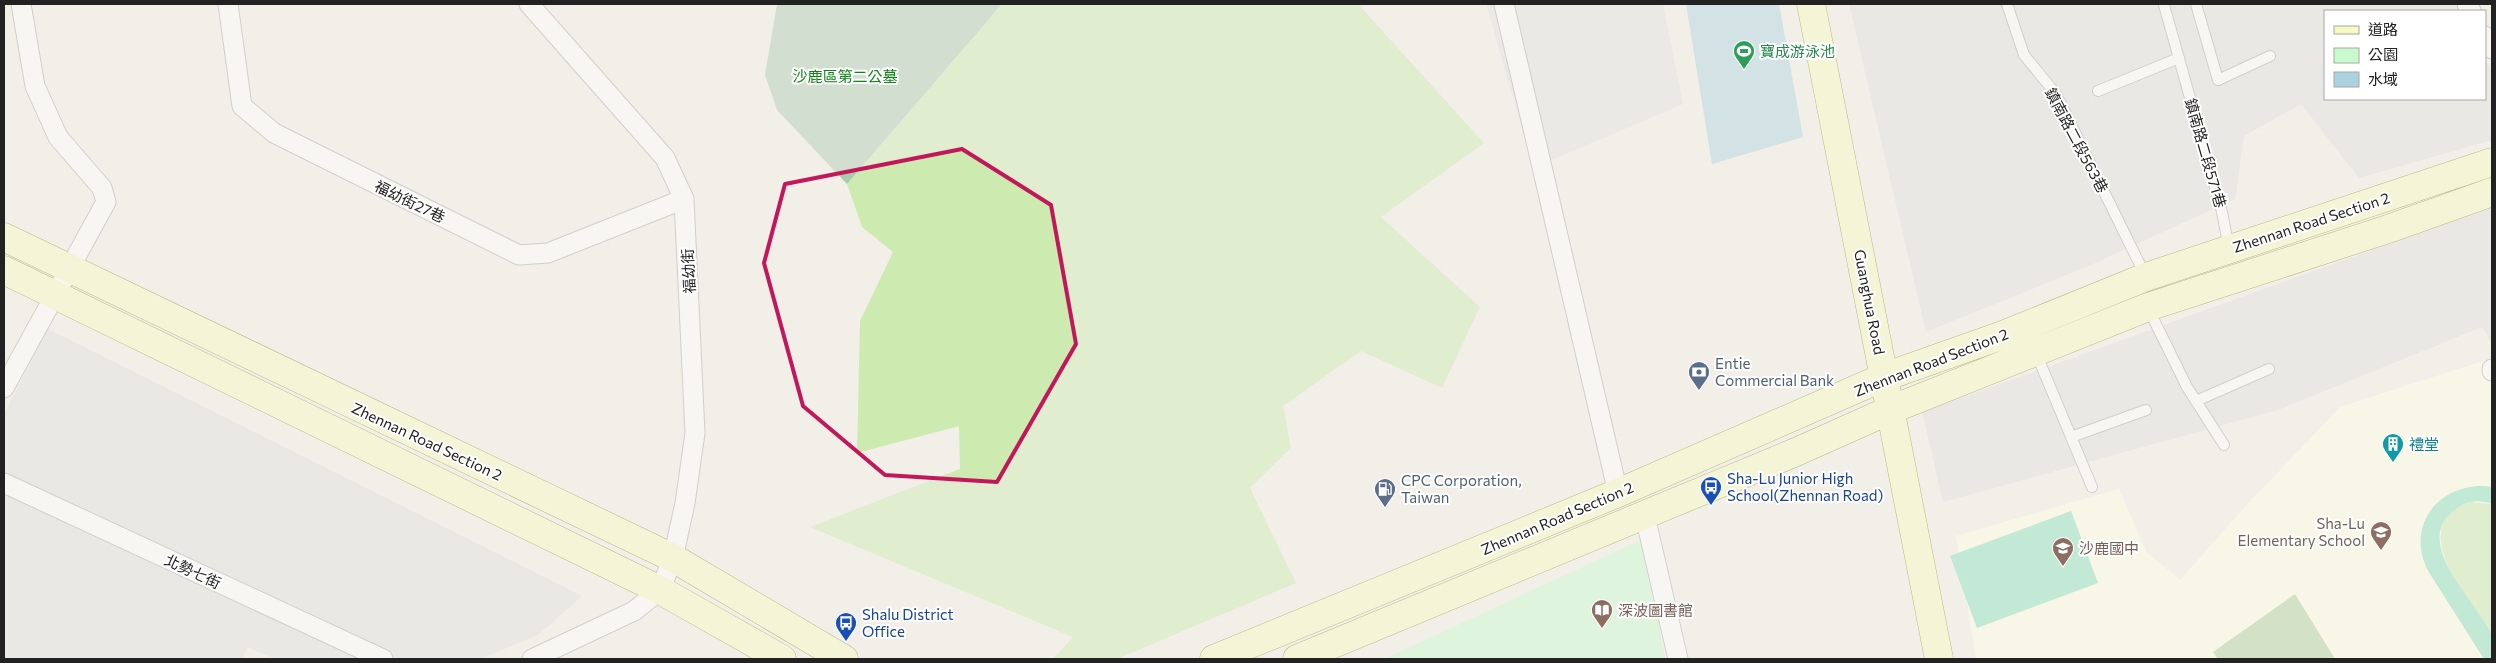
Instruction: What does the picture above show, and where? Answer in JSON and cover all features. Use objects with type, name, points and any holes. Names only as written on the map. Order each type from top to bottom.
[{"type":"street","points":[[4,388],[106,202],[102,188],[58,137],[34,86],[21,4]]},
{"type":"street","name":"福幼街27巷","points":[[228,4],[242,106],[256,120],[274,133],[519,255],[548,253],[684,199]]},
{"type":"street","name":"福幼街","points":[[529,4],[665,158],[684,199],[695,433],[685,503],[673,558],[660,590]]},
{"type":"street","points":[[1504,4],[1618,493]]},
{"type":"street","name":"Guanghua Road","points":[[1811,4],[1939,659]]},
{"type":"street","points":[[2486,38],[2492,50]]},
{"type":"street","name":"Zhennan Road Section 2","points":[[1214,659],[1618,493],[1884,377],[2003,335],[2146,277],[2492,162]]},
{"type":"street","name":"Zhennan Road Section 2","points":[[1297,659],[1645,516],[1890,410],[2148,307],[2388,229],[2492,192]]},
{"type":"street","name":"Zhennan Road Section 2","points":[[4,238],[673,558],[844,659]]},
{"type":"street","name":"Zhennan Road Section 2","points":[[4,270],[660,590],[782,659]]},
{"type":"street","name":"北勢七街","points":[[4,482],[383,659]]},
{"type":"street","points":[[1645,516],[1678,659]]},
{"type":"street","points":[[532,659],[634,611],[660,590]]},
{"type":"lane","name":"鎮南路二段563巷","points":[[2007,4],[2024,54],[2056,94],[2146,277]]},
{"type":"lane","points":[[2196,4],[2218,80],[2270,56]]},
{"type":"lane","name":"鎮南路二段571巷","points":[[2164,5],[2222,212],[2229,249]]},
{"type":"lane","points":[[2098,91],[2179,58]]},
{"type":"lane","points":[[2148,307],[2196,400],[2224,445]]},
{"type":"lane","points":[[2035,352],[2092,487]]},
{"type":"lane","points":[[2196,400],[2270,369]]},
{"type":"lane","points":[[2071,437],[2146,410]]},
{"type":"highlighted area","points":[[962,149],[1051,205],[1076,344],[997,482],[885,475],[803,406],[764,263],[785,184]]},
{"type":"shaded area","points":[[1486,4],[1663,4],[1683,104],[1533,168]]},
{"type":"shaded area","points":[[1849,4],[2461,4],[2464,10],[2324,10],[2324,100],[2486,100],[2486,60],[2492,72],[2492,140],[2359,178],[2301,104],[2244,136],[2235,199],[2091,265],[1926,332]]},
{"type":"shaded area","points":[[2492,207],[2492,344],[2482,327],[2278,410],[1943,502],[1922,412]]},
{"type":"shaded area","points":[[48,329],[582,596],[538,635],[480,659],[275,659],[247,647],[243,659],[4,659],[4,414]]},
{"type":"shaded area","points":[[2483,361],[2492,378],[2492,659],[1976,659],[1956,536],[2119,489],[2147,553],[2180,580],[2243,509],[2340,407]]},
{"type":"green space","name":"沙鹿區第二公墓","points":[[777,4],[1002,4],[847,184],[777,110],[765,75]]},
{"type":"green space","points":[[1002,4],[1358,4],[1484,143],[1381,217],[1480,307],[1442,388],[1361,351],[1283,406],[1291,448],[1250,488],[1296,583],[1117,659],[1053,659],[1073,637],[810,527],[960,469],[959,426],[857,453],[860,321],[893,252],[862,227],[847,184]]},
{"type":"green space","points":[[2492,487],[2492,504],[2478,501],[2460,506],[2443,523],[2440,538],[2443,555],[2451,572],[2485,622],[2492,636],[2492,659],[2484,659],[2430,574],[2423,558],[2421,542],[2423,527],[2429,513],[2439,502],[2451,493],[2467,488]]},
{"type":"green space","points":[[2471,502],[2492,504],[2492,637],[2458,585],[2447,565],[2441,545],[2442,527],[2451,512]]},
{"type":"green space","points":[[2071,511],[2098,583],[1977,628],[1950,556]]},
{"type":"green space","points":[[1645,538],[1665,659],[1384,659]]},
{"type":"green space","points":[[2295,594],[2335,659],[2218,659],[2213,652]]},
{"type":"water","name":"寶成游泳池","points":[[1686,4],[1779,4],[1803,137],[1712,164]]},
{"type":"place","name":"寶成游泳池","points":[[1744,70]]},
{"type":"place","name":"Entie Commercial Bank","points":[[1699,391]]},
{"type":"place","name":"禮堂","points":[[2393,463]]},
{"type":"place","name":"Sha-Lu Junior High School(Zhennan Road)","points":[[1711,506]]},
{"type":"place","name":"CPC Corporation, Taiwan","points":[[1385,508]]},
{"type":"place","name":"Sha-Lu Elementary School","points":[[2381,551]]},
{"type":"place","name":"沙鹿國中","points":[[2063,567]]},
{"type":"place","name":"深波圖書館","points":[[1602,629]]},
{"type":"place","name":"Shalu District Office","points":[[846,642]]}]
